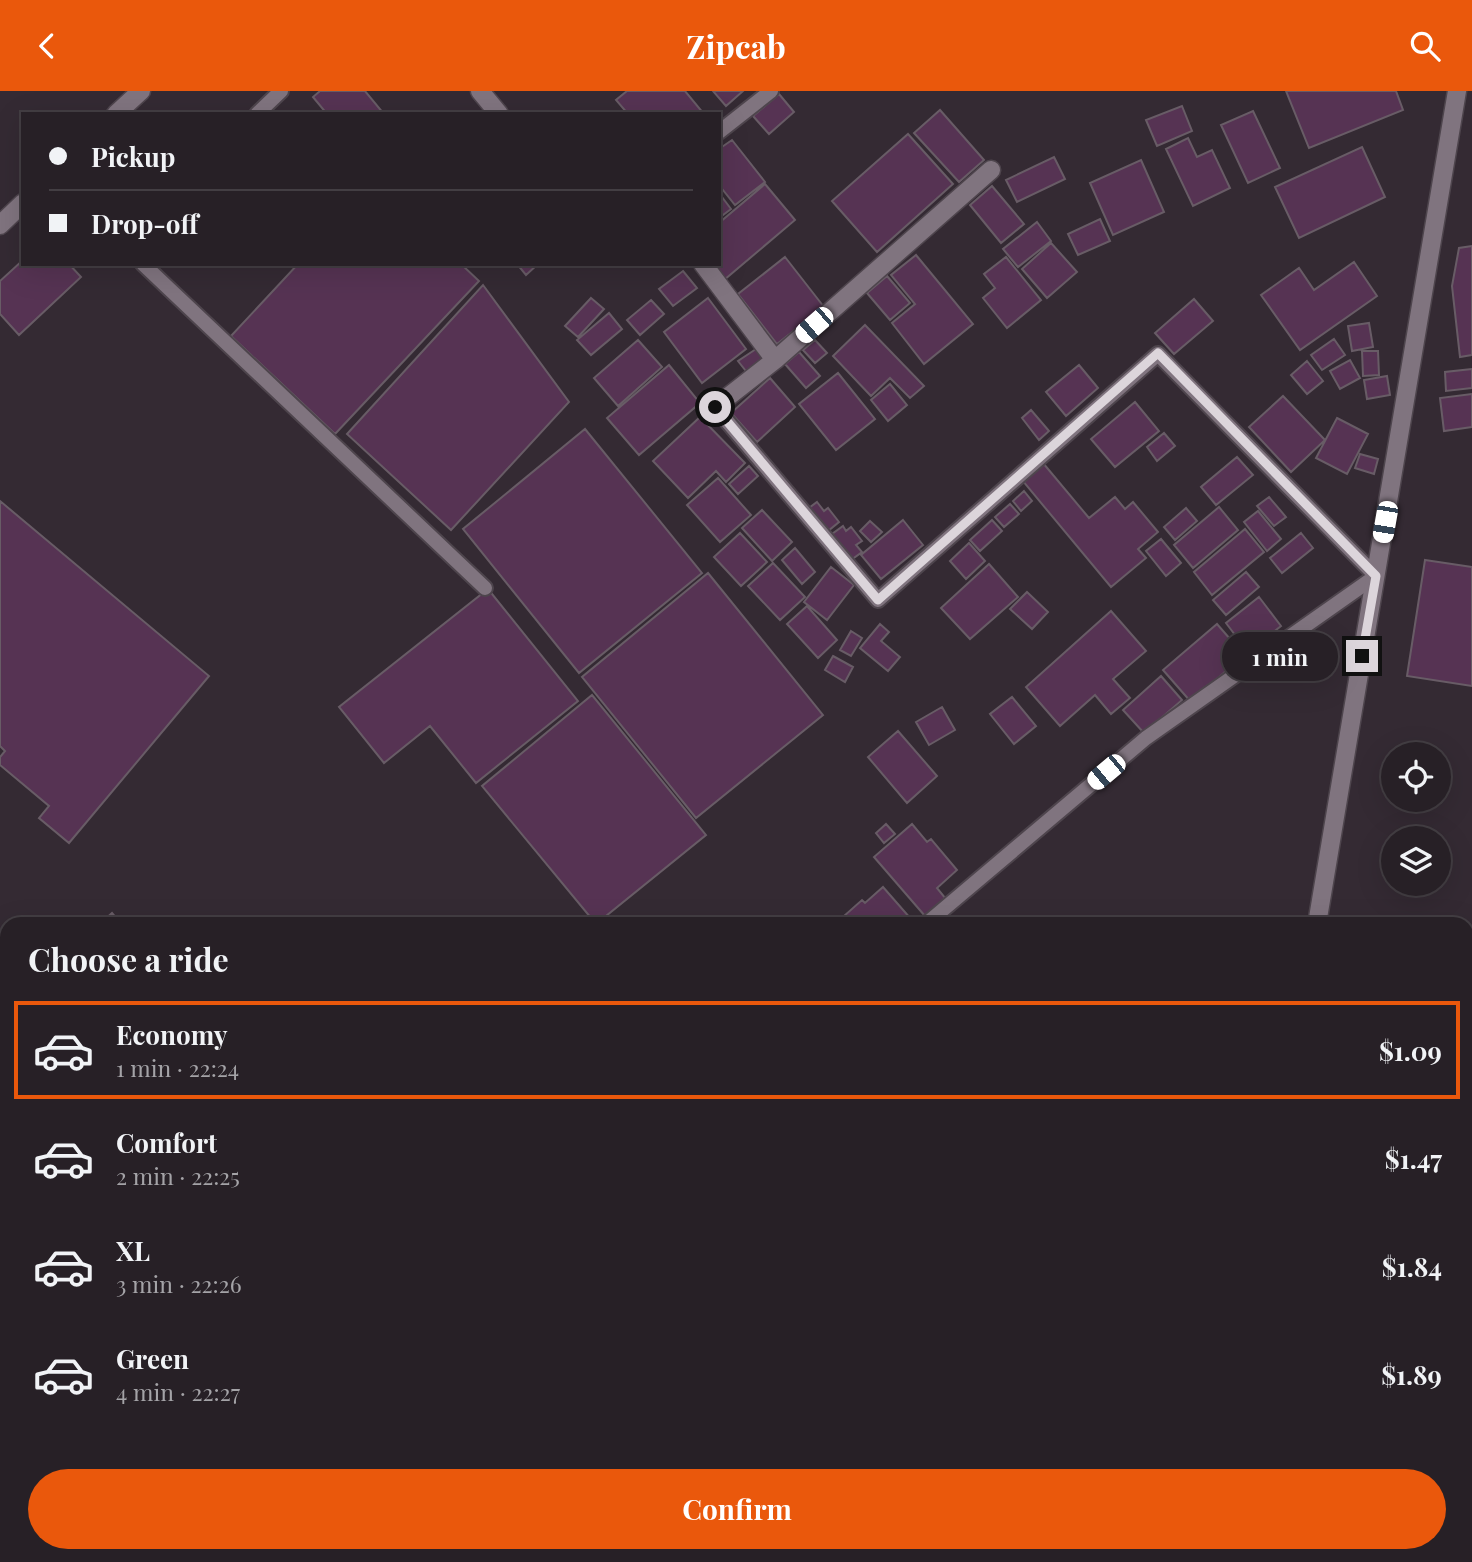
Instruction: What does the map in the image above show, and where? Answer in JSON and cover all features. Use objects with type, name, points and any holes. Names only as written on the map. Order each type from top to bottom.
[{"type":"street","points":[[118,112],[141,91]]},
{"type":"street","points":[[480,91],[497,112]]},
{"type":"street","points":[[1318,917],[1457,91]]},
{"type":"street","points":[[715,407],[775,360],[991,170]]},
{"type":"street","points":[[0,225],[21,205]]},
{"type":"street","points":[[704,266],[775,360]]},
{"type":"lane","points":[[259,112],[281,91]]},
{"type":"lane","points":[[721,130],[771,91]]},
{"type":"lane","points":[[145,266],[485,588]]},
{"type":"lane","points":[[715,407],[878,600],[1158,353],[1376,576],[1146,738],[934,917]]},
{"type":"building","points":[[320,91],[365,91],[382,112],[325,112],[313,97]]},
{"type":"building","points":[[627,91],[685,91],[702,112],[626,112],[616,100]]},
{"type":"building","points":[[713,91],[743,91],[726,106]]},
{"type":"building","points":[[1286,91],[1396,91],[1403,110],[1309,148]]},
{"type":"building","points":[[779,94],[794,112],[769,134],[753,116]]},
{"type":"building","points":[[1182,106],[1192,131],[1157,146],[1146,120]]},
{"type":"building","points":[[940,110],[984,160],[959,182],[914,133]]},
{"type":"building","points":[[1253,111],[1280,168],[1248,183],[1221,125]]},
{"type":"building","points":[[908,134],[953,184],[877,252],[832,201]]},
{"type":"building","points":[[1188,138],[1197,157],[1212,150],[1230,188],[1193,206],[1166,149]]},
{"type":"building","points":[[732,140],[765,182],[735,205],[721,188],[721,148]]},
{"type":"building","points":[[1362,147],[1385,197],[1299,238],[1275,187]]},
{"type":"building","points":[[1054,157],[1065,179],[1017,202],[1006,180]]},
{"type":"building","points":[[1141,160],[1164,212],[1113,235],[1090,183]]},
{"type":"building","points":[[765,184],[795,220],[724,280],[713,266],[721,266],[721,221]]},
{"type":"building","points":[[992,186],[1024,224],[1001,243],[970,205]]},
{"type":"building","points":[[721,196],[731,209],[721,216]]},
{"type":"building","points":[[1100,219],[1110,241],[1078,255],[1068,234]]},
{"type":"building","points":[[1037,222],[1051,241],[1018,267],[1003,249]]},
{"type":"building","points":[[1051,243],[1077,272],[1047,298],[1022,269]]},
{"type":"building","points":[[1472,246],[1472,355],[1460,357],[1452,286],[1459,248]]},
{"type":"building","points":[[916,255],[973,324],[924,364],[892,323],[915,304],[891,275]]},
{"type":"building","points":[[785,257],[824,307],[777,344],[738,294]]},
{"type":"building","points":[[1006,257],[1041,300],[1007,328],[983,298],[995,288],[984,274]]},
{"type":"building","points":[[21,262],[21,266],[71,266],[81,277],[19,335],[0,314],[0,281]]},
{"type":"building","points":[[1354,262],[1377,296],[1300,350],[1261,295],[1299,268],[1314,290]]},
{"type":"building","points":[[296,266],[463,266],[479,281],[335,434],[231,336]]},
{"type":"building","points":[[519,266],[536,266],[526,275]]},
{"type":"building","points":[[683,271],[697,288],[673,306],[659,289]]},
{"type":"building","points":[[887,276],[910,303],[890,320],[867,293]]},
{"type":"building","points":[[483,285],[569,402],[451,530],[347,434]]},
{"type":"building","points":[[591,298],[604,309],[578,337],[565,326]]},
{"type":"building","points":[[708,298],[746,349],[702,383],[664,332]]},
{"type":"building","points":[[1194,299],[1213,321],[1174,354],[1155,333]]},
{"type":"building","points":[[651,300],[664,314],[640,335],[627,320]]},
{"type":"building","points":[[609,313],[622,329],[591,355],[577,340]]},
{"type":"building","points":[[1369,323],[1373,347],[1352,351],[1348,326]]},
{"type":"building","points":[[865,325],[924,386],[910,398],[890,378],[871,396],[833,356]]},
{"type":"building","points":[[1334,339],[1345,355],[1322,370],[1311,355]]},
{"type":"building","points":[[638,340],[662,367],[618,406],[594,378]]},
{"type":"building","points":[[815,340],[827,353],[815,363],[803,350]]},
{"type":"building","points":[[756,349],[766,363],[749,375],[738,361]]},
{"type":"building","points":[[1362,351],[1378,351],[1379,375],[1363,376]]},
{"type":"building","points":[[799,352],[820,376],[806,388],[785,364]]},
{"type":"building","points":[[1350,360],[1360,378],[1340,389],[1330,371]]},
{"type":"building","points":[[1307,361],[1323,381],[1307,394],[1291,375]]},
{"type":"building","points":[[669,365],[700,403],[639,455],[607,418]]},
{"type":"building","points":[[1079,365],[1098,388],[1066,416],[1046,392]]},
{"type":"building","points":[[1472,369],[1472,388],[1446,391],[1445,372]]},
{"type":"building","points":[[838,373],[875,419],[836,450],[799,404]]},
{"type":"building","points":[[1387,376],[1390,395],[1367,399],[1364,380]]},
{"type":"building","points":[[770,378],[795,407],[757,442],[731,413]]},
{"type":"building","points":[[890,384],[907,405],[888,421],[871,400]]},
{"type":"building","points":[[1472,394],[1472,427],[1444,431],[1440,398]]},
{"type":"building","points":[[1283,396],[1325,440],[1291,472],[1249,427]]},
{"type":"building","points":[[1135,402],[1159,431],[1115,467],[1091,439]]},
{"type":"building","points":[[1031,410],[1049,431],[1039,440],[1022,418]]},
{"type":"building","points":[[700,417],[745,463],[726,482],[716,471],[688,498],[653,461]]},
{"type":"building","points":[[1337,418],[1368,434],[1347,474],[1316,458]]},
{"type":"building","points":[[585,429],[702,573],[579,673],[463,529]]},
{"type":"building","points":[[1164,433],[1175,446],[1157,461],[1147,447]]},
{"type":"building","points":[[1360,454],[1378,459],[1374,474],[1355,468]]},
{"type":"building","points":[[1237,457],[1253,475],[1216,505],[1201,487]]},
{"type":"building","points":[[1043,463],[1089,518],[1115,497],[1125,509],[1133,502],[1158,532],[1138,549],[1146,558],[1111,587],[1022,480]]},
{"type":"building","points":[[749,466],[758,476],[738,494],[729,484]]},
{"type":"building","points":[[718,478],[751,515],[720,542],[687,505]]},
{"type":"building","points":[[1024,491],[1032,501],[1021,511],[1013,501]]},
{"type":"building","points":[[1269,497],[1286,517],[1274,526],[1257,506]]},
{"type":"building","points":[[0,501],[209,676],[69,843],[39,818],[49,806],[0,765],[0,757],[5,751],[0,746]]},
{"type":"building","points":[[817,502],[824,511],[828,508],[839,522],[828,531],[809,508]]},
{"type":"building","points":[[1010,504],[1019,514],[1004,527],[995,517]]},
{"type":"building","points":[[1219,507],[1238,530],[1193,568],[1174,545]]},
{"type":"building","points":[[1186,508],[1197,521],[1175,540],[1164,527]]},
{"type":"building","points":[[762,510],[792,542],[772,561],[742,528]]},
{"type":"building","points":[[1258,511],[1281,539],[1267,551],[1244,522]]},
{"type":"building","points":[[903,520],[923,545],[881,579],[861,555]]},
{"type":"building","points":[[992,520],[1002,531],[980,551],[970,540]]},
{"type":"building","points":[[870,521],[882,532],[871,542],[860,531]]},
{"type":"building","points":[[843,526],[846,531],[851,527],[862,541],[856,545],[862,552],[851,560],[832,534]]},
{"type":"building","points":[[1245,529],[1264,552],[1212,595],[1194,572]]},
{"type":"building","points":[[740,533],[767,562],[741,586],[714,557]]},
{"type":"building","points":[[1301,533],[1313,548],[1282,573],[1270,558]]},
{"type":"building","points":[[1161,539],[1181,563],[1166,576],[1146,551]]},
{"type":"building","points":[[969,543],[985,561],[966,579],[950,561]]},
{"type":"building","points":[[795,548],[815,572],[802,584],[782,560]]},
{"type":"building","points":[[1425,560],[1472,567],[1472,686],[1407,676]]},
{"type":"building","points":[[773,563],[805,597],[780,620],[748,586]]},
{"type":"building","points":[[989,564],[1018,597],[970,639],[941,608]]},
{"type":"building","points":[[831,567],[854,585],[827,620],[804,602]]},
{"type":"building","points":[[1246,572],[1259,587],[1226,615],[1213,600]]},
{"type":"building","points":[[708,573],[823,715],[696,818],[582,677]]},
{"type":"building","points":[[488,589],[578,701],[476,783],[430,726],[384,763],[339,707]]},
{"type":"building","points":[[1027,592],[1048,612],[1032,629],[1010,609]]},
{"type":"building","points":[[1259,597],[1281,626],[1248,652],[1226,623]]},
{"type":"building","points":[[807,606],[837,640],[818,658],[787,624]]},
{"type":"building","points":[[1111,611],[1146,651],[1113,679],[1130,698],[1111,714],[1095,695],[1060,726],[1026,687]]},
{"type":"building","points":[[880,624],[889,632],[881,641],[900,657],[888,671],[860,648]]},
{"type":"building","points":[[1217,624],[1244,655],[1191,702],[1163,670]]},
{"type":"building","points":[[851,631],[862,638],[851,656],[840,650]]},
{"type":"building","points":[[833,656],[853,667],[845,682],[825,670]]},
{"type":"building","points":[[1161,676],[1182,700],[1144,733],[1123,710]]},
{"type":"building","points":[[592,695],[706,835],[605,917],[590,917],[482,786]]},
{"type":"building","points":[[1012,697],[1036,726],[1014,744],[990,714]]},
{"type":"building","points":[[942,707],[955,730],[929,745],[916,722]]},
{"type":"building","points":[[898,731],[937,776],[907,803],[868,757]]},
{"type":"building","points":[[886,824],[895,834],[884,843],[876,833]]},
{"type":"building","points":[[912,824],[927,842],[931,839],[957,870],[937,888],[946,899],[925,916],[874,857]]},
{"type":"building","points":[[883,887],[909,917],[844,916],[862,900],[865,903]]},
{"type":"route","points":[[715,407],[878,600],[1158,353],[1376,576],[1362,656]]}]
